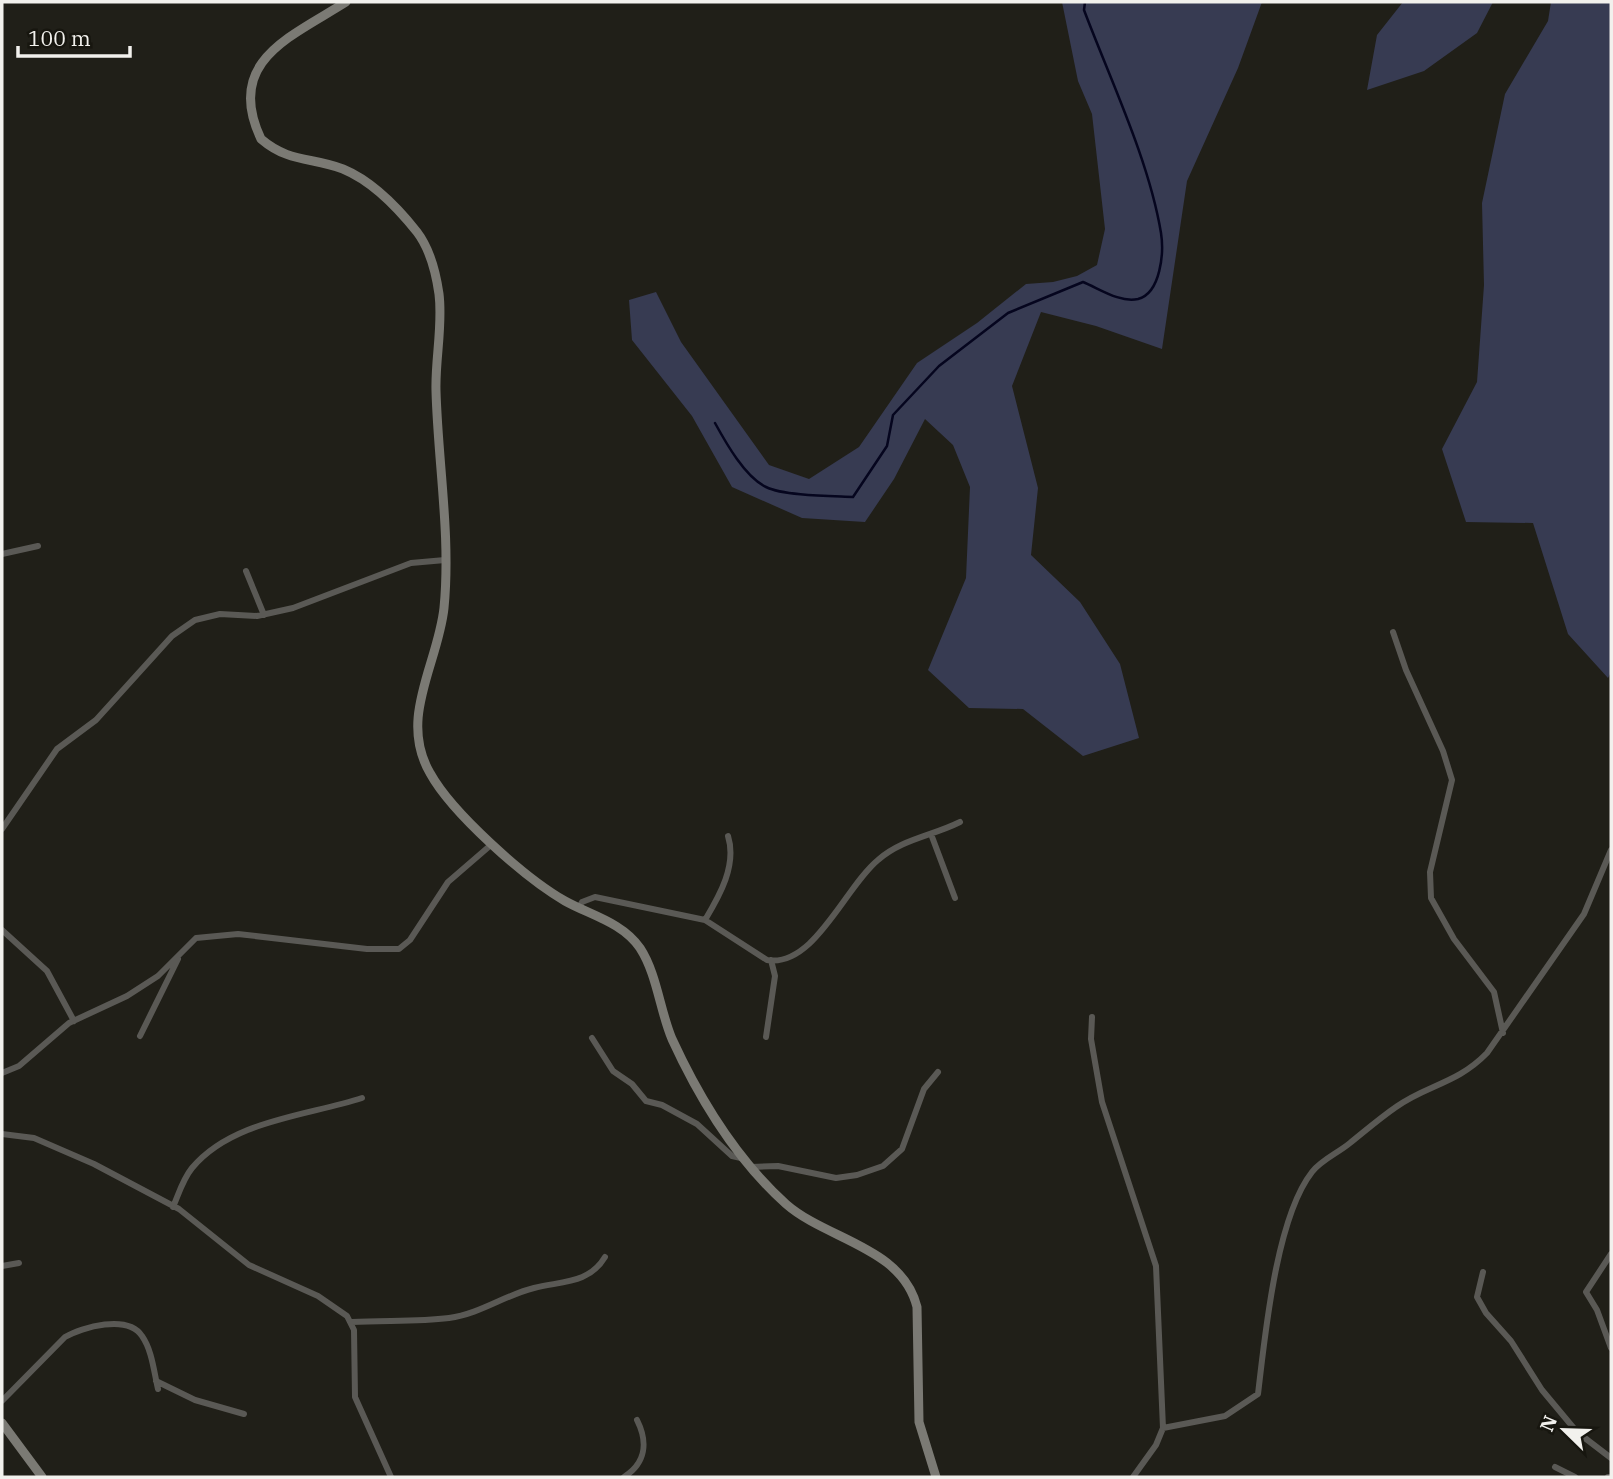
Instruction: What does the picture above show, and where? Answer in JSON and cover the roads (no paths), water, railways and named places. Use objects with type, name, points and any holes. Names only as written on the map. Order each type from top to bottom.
[{"type":"street","points":[[345,2],[270,51],[256,69],[250,87],[251,108],[261,139],[274,150],[291,158],[345,170],[361,179],[399,210],[424,243],[439,293],[436,385],[445,560],[442,623],[419,704],[419,750],[442,790],[492,844],[527,874],[579,908],[616,927],[640,948],[672,1038],[707,1107],[741,1158],[797,1212],[856,1243],[892,1268],[913,1291],[917,1307],[919,1422],[936,1477]]},
{"type":"street","points":[[2,554],[38,546]]},
{"type":"street","points":[[2,829],[57,749],[105,711],[172,636],[195,620],[220,614],[264,615],[293,608],[411,563],[445,560]]},
{"type":"street","points":[[246,571],[264,615]]},
{"type":"street","points":[[1393,632],[1406,670],[1443,751],[1452,780],[1430,872],[1432,898],[1443,922],[1493,992],[1503,1033]]},
{"type":"street","points":[[771,960],[802,950],[820,936],[856,880],[878,860],[900,844],[960,822]]},
{"type":"street","points":[[931,834],[955,898]]},
{"type":"street","points":[[705,920],[722,887],[732,857],[728,836]]},
{"type":"street","points":[[2,1073],[19,1066],[74,1021],[158,975],[196,938],[214,934],[265,936],[367,949],[399,949],[410,940],[448,882],[492,844]]},
{"type":"street","points":[[1163,1429],[1225,1416],[1258,1394],[1264,1330],[1285,1235],[1294,1208],[1316,1167],[1399,1105],[1442,1086],[1474,1067],[1503,1033],[1584,914],[1611,850]]},
{"type":"street","points":[[579,908],[589,899],[607,898],[705,920],[771,960],[775,976],[766,1037]]},
{"type":"street","points":[[2,930],[47,971],[74,1021]]},
{"type":"street","points":[[140,1036],[182,951]]},
{"type":"street","points":[[1092,1017],[1091,1039],[1102,1102],[1156,1266],[1163,1429],[1156,1445],[1133,1477]]},
{"type":"street","points":[[592,1038],[613,1071],[632,1084],[646,1101],[662,1105],[691,1120],[732,1156],[741,1158]]},
{"type":"street","points":[[755,1171],[778,1166],[836,1178],[883,1166],[902,1149],[924,1089],[937,1072]]},
{"type":"street","points":[[173,1207],[192,1168],[228,1140],[262,1125],[362,1098]]},
{"type":"street","points":[[2,1133],[34,1138],[67,1150],[173,1207],[249,1265],[318,1296],[352,1322],[449,1318],[470,1313],[532,1288],[583,1278],[599,1266],[605,1257]]},
{"type":"street","points":[[1611,1254],[1586,1292],[1597,1310],[1611,1348]]},
{"type":"street","points":[[2,1266],[19,1263]]},
{"type":"street","points":[[1483,1272],[1477,1297],[1486,1313],[1511,1341],[1542,1390],[1577,1432],[1611,1458]]},
{"type":"street","points":[[352,1322],[355,1397],[391,1477]]},
{"type":"street","points":[[2,1401],[54,1346],[76,1331],[90,1327],[124,1325],[135,1329],[146,1345],[158,1389]]},
{"type":"street","points":[[156,1381],[195,1400],[244,1414]]},
{"type":"street","points":[[625,1477],[635,1470],[643,1455],[642,1431],[637,1420]]},
{"type":"street","points":[[2,1423],[42,1477]]},
{"type":"street","points":[[1555,1468],[1575,1477]]},
{"type":"waterway","points":[[715,423],[744,468],[766,487],[796,494],[853,497],[887,446],[893,415],[939,366],[1008,313],[1083,282],[1110,295],[1131,300],[1146,295],[1152,289],[1159,271],[1162,250],[1155,205],[1128,120],[1084,10],[1085,2]]}]
